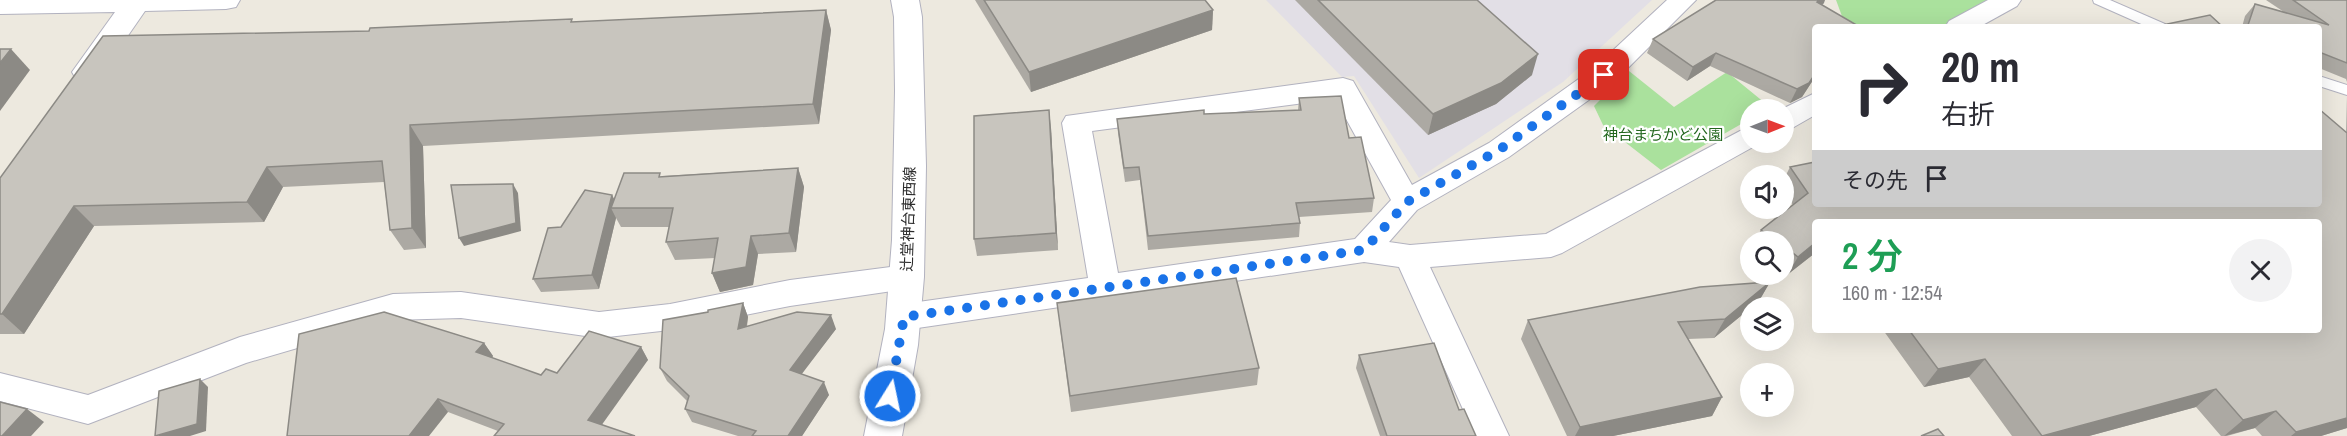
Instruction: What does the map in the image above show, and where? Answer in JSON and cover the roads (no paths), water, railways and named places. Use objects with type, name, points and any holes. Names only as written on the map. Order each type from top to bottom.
[{"type":"street","points":[[0,5],[226,0]]},
{"type":"street","name":"辻堂神台東西線","points":[[883,436],[904,317],[912,129],[908,17],[905,0]]},
{"type":"street","points":[[1364,250],[1407,202],[1499,150],[1604,75],[1683,0]]},
{"type":"street","points":[[1964,24],[2008,0]]},
{"type":"street","points":[[70,95],[138,1]]},
{"type":"street","points":[[1106,288],[1076,123],[1342,88],[1407,202]]},
{"type":"street","points":[[1794,115],[1812,106]]},
{"type":"street","points":[[904,317],[1364,250],[1410,257],[1551,245],[1740,143]]},
{"type":"street","points":[[1410,257],[1492,436]]},
{"type":"street","points":[[0,387],[88,410],[240,351],[393,307],[461,305],[599,325],[670,317],[790,293],[906,276]]},
{"type":"lane","points":[[2099,0],[2153,24]]},
{"type":"lane","points":[[2322,82],[2347,90]]},
{"type":"park label","name":"神台まちかど公園","points":[[1663,134]]}]
